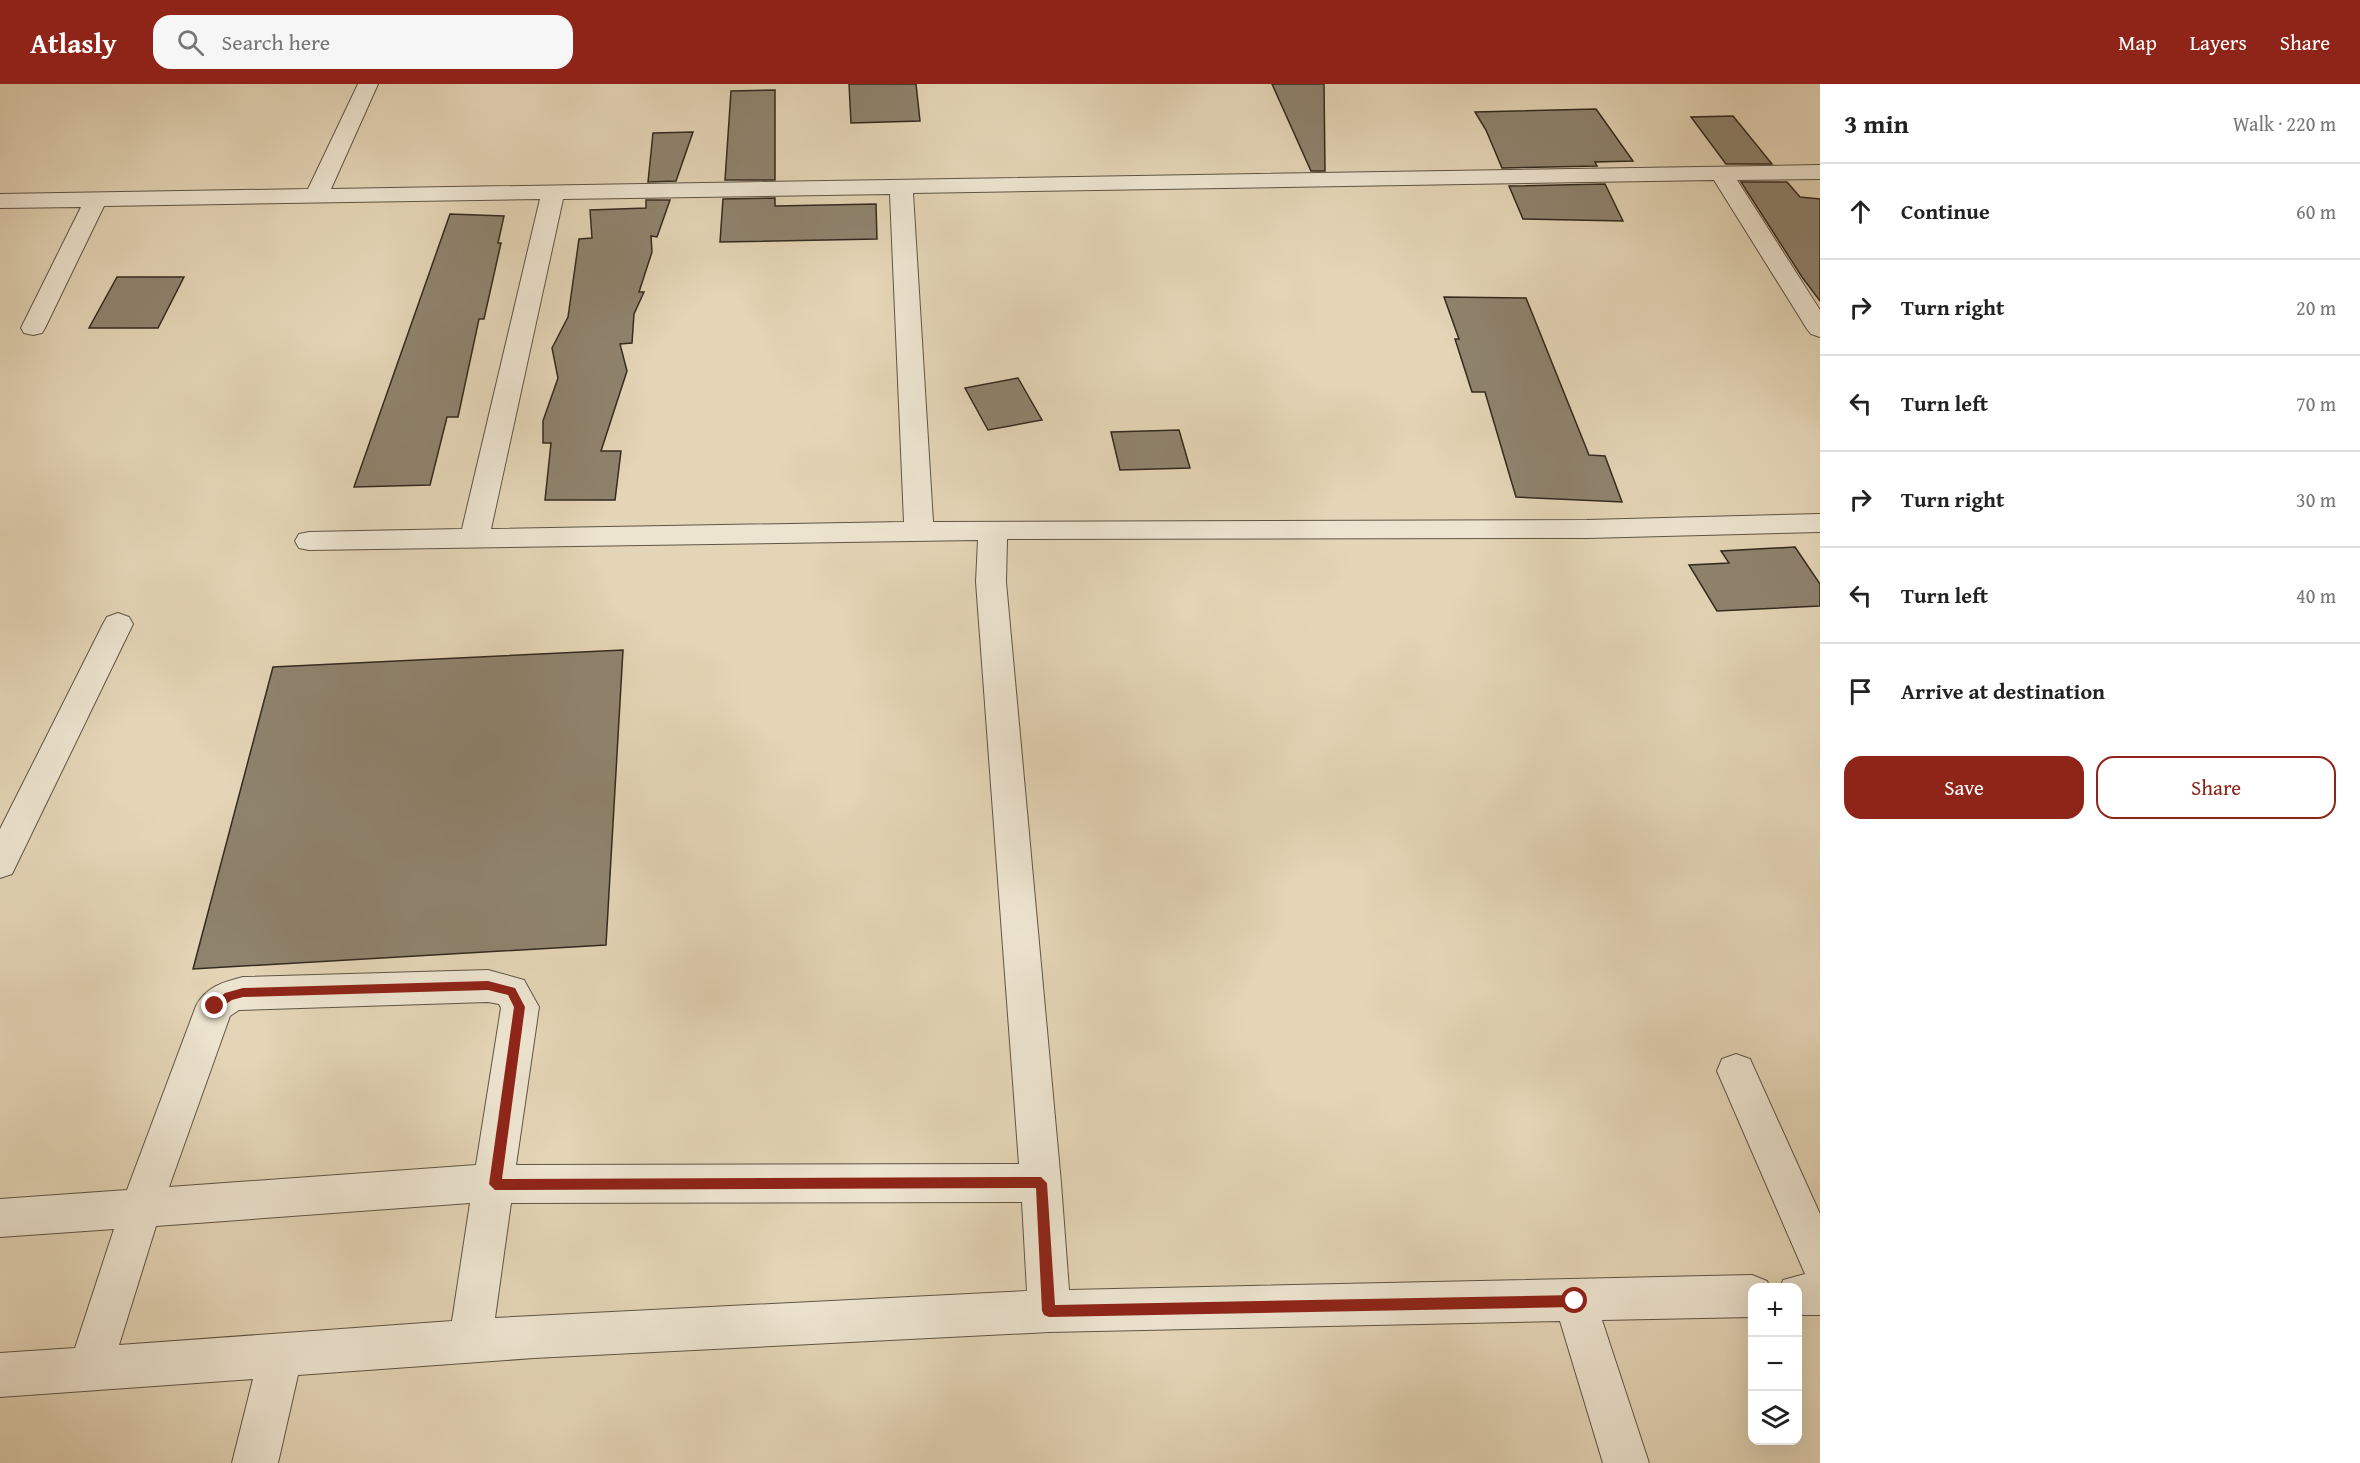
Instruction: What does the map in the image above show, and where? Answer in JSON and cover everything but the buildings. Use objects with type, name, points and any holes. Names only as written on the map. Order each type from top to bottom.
[{"type":"street","points":[[317,195],[368,84]]},
{"type":"street","points":[[0,201],[1820,172]]},
{"type":"street","points":[[1721,173],[1820,329]]},
{"type":"street","points":[[901,186],[919,531]]},
{"type":"street","points":[[474,539],[553,191]]},
{"type":"street","points":[[33,328],[96,199]]},
{"type":"street","points":[[309,541],[993,530],[1587,529],[1820,523]]},
{"type":"street","points":[[993,530],[991,582],[1041,1183],[1049,1311]]},
{"type":"street","points":[[0,864],[118,624]]},
{"type":"street","points":[[90,1368],[141,1208],[215,1006],[229,996],[243,993],[488,986],[511,991],[520,1007],[470,1342]]},
{"type":"street","points":[[1736,1071],[1820,1261]]},
{"type":"street","points":[[0,1218],[468,1184],[1041,1183]]},
{"type":"street","points":[[1802,1295],[1820,1294]]},
{"type":"street","points":[[0,1375],[470,1342],[1049,1311],[1748,1296]]},
{"type":"street","points":[[1575,1301],[1626,1463]]},
{"type":"street","points":[[255,1463],[280,1356]]},
{"type":"route","points":[[215,1006],[229,996],[243,993],[488,986],[511,991],[520,1007],[495,1184],[1041,1183],[1049,1311],[1575,1301]]}]
